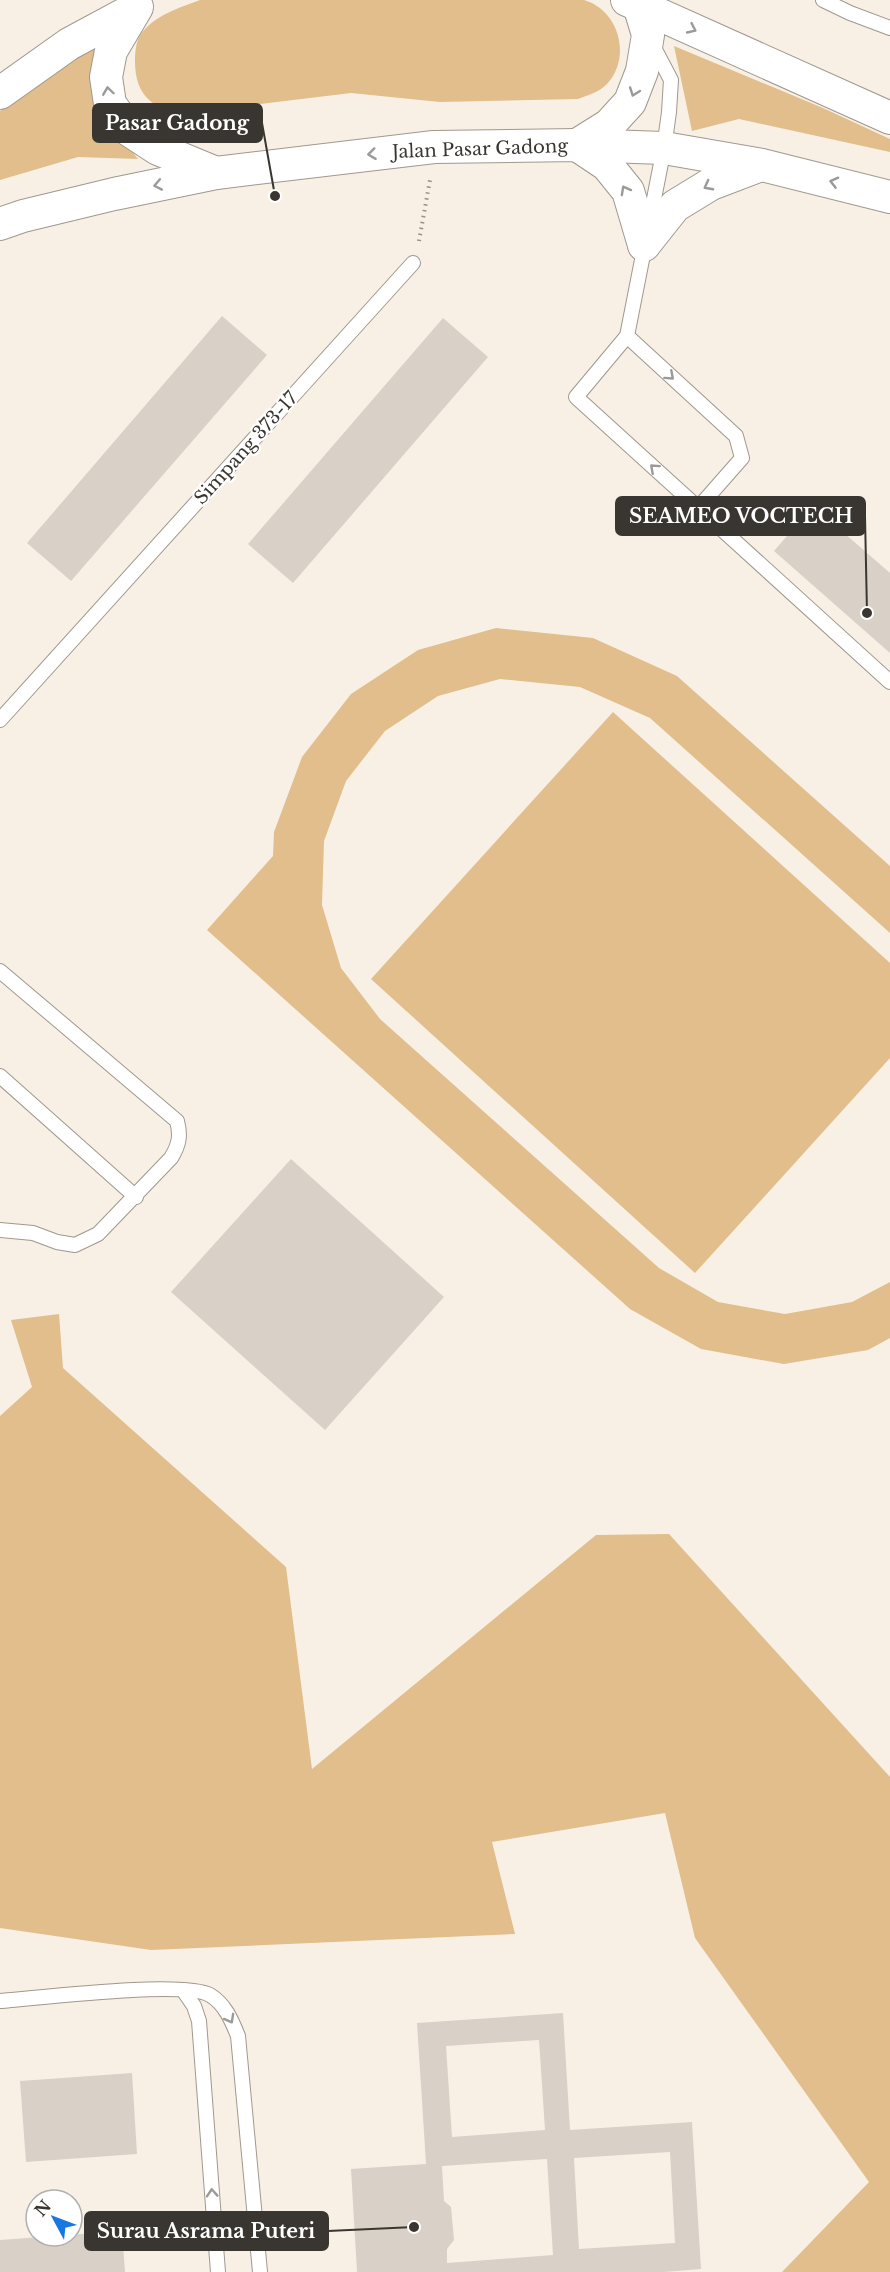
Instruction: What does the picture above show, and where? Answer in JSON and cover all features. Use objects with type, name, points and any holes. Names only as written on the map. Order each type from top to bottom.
[{"type":"street","points":[[633,2],[648,35],[642,71],[630,102],[609,125],[577,145],[607,165],[628,191],[644,245]]},
{"type":"street","points":[[633,2],[890,118]]},
{"type":"street","points":[[6,82],[45,61],[69,44],[146,4]]},
{"type":"street","points":[[146,4],[111,51],[106,77],[110,104],[129,130],[158,149],[216,174]]},
{"type":"street","name":"Jalan Pasar Gadong","points":[[0,224],[23,216],[114,194],[216,174],[434,147],[577,145],[664,148],[762,165],[890,197]]},
{"type":"street","points":[[644,245],[675,206],[711,184],[762,165]]},
{"type":"lane","points":[[824,0],[850,13],[890,28]]},
{"type":"lane","points":[[648,35],[671,80],[664,148],[627,336],[576,397],[890,682]]},
{"type":"lane","name":"Simpang 373-17","points":[[0,720],[413,263]]},
{"type":"lane","points":[[627,336],[736,436],[742,458],[698,508]]},
{"type":"lane","points":[[0,970],[177,1121],[180,1138],[171,1158],[98,1234],[75,1245],[57,1242],[33,1233],[0,1230]]},
{"type":"lane","points":[[0,1076],[136,1197]]},
{"type":"lane","points":[[0,2001],[139,1990],[183,1990],[209,1995],[223,2006],[238,2036],[260,2272]]},
{"type":"lane","points":[[183,1990],[194,2006],[199,2021],[218,2272]]},
{"type":"path","points":[[413,263],[424,220],[434,147]]},
{"type":"shaded area","points":[[200,0],[584,0],[596,5],[613,24],[620,48],[619,61],[615,73],[607,84],[578,99],[440,102],[351,93],[186,113],[164,109],[148,99],[138,83],[135,61],[138,40],[147,27],[160,17]]},
{"type":"shaded area","points":[[95,37],[95,82],[111,125],[138,159],[78,157],[0,180],[0,111]]},
{"type":"shaded area","points":[[674,46],[823,108],[890,139],[890,152],[739,119],[692,131]]},
{"type":"shaded area","points":[[496,628],[593,638],[677,676],[890,866],[890,933],[650,718],[580,687],[500,679],[438,696],[385,731],[346,781],[324,841],[322,905],[341,968],[380,1019],[659,1268],[718,1302],[785,1314],[852,1302],[890,1282],[890,1338],[868,1350],[784,1364],[701,1349],[630,1309],[207,930],[273,856],[274,832],[302,757],[351,694],[418,650]]},
{"type":"shaded area","points":[[613,712],[890,963],[890,1058],[695,1273],[371,979]]},
{"type":"shaded area","points":[[59,1314],[63,1368],[286,1567],[312,1769],[596,1535],[669,1534],[890,1777],[890,2272],[782,2272],[869,2182],[695,1938],[665,1813],[492,1842],[515,1934],[151,1950],[0,1928],[0,1416],[32,1387],[11,1320]]},
{"type":"building","points":[[222,316],[267,355],[71,581],[27,543]]},
{"type":"building","points":[[443,318],[488,357],[293,583],[248,544]]},
{"type":"building","points":[[813,506],[890,573],[890,653],[774,551]]},
{"type":"building","points":[[291,1159],[444,1297],[325,1430],[171,1292]]},
{"type":"building","points":[[563,2013],[570,2130],[692,2122],[701,2269],[664,2272],[357,2272],[351,2169],[426,2164],[417,2023]],"holes":[[[539,2040],[545,2130],[452,2137],[446,2046]],[[670,2152],[675,2243],[579,2249],[574,2158]],[[547,2159],[553,2255],[447,2263],[447,2249],[454,2240],[451,2207],[444,2201],[442,2166]]]},
{"type":"building","points":[[132,2073],[137,2154],[26,2162],[20,2081]]},
{"type":"building","points":[[122,2231],[125,2272],[0,2272],[0,2240],[24,2238],[24,2248],[84,2248],[84,2234]]},
{"type":"place","name":"Pasar Gadong","points":[[275,196]]},
{"type":"place","name":"SEAMEO VOCTECH","points":[[867,613]]},
{"type":"place","name":"Surau Asrama Puteri","points":[[414,2227]]}]
